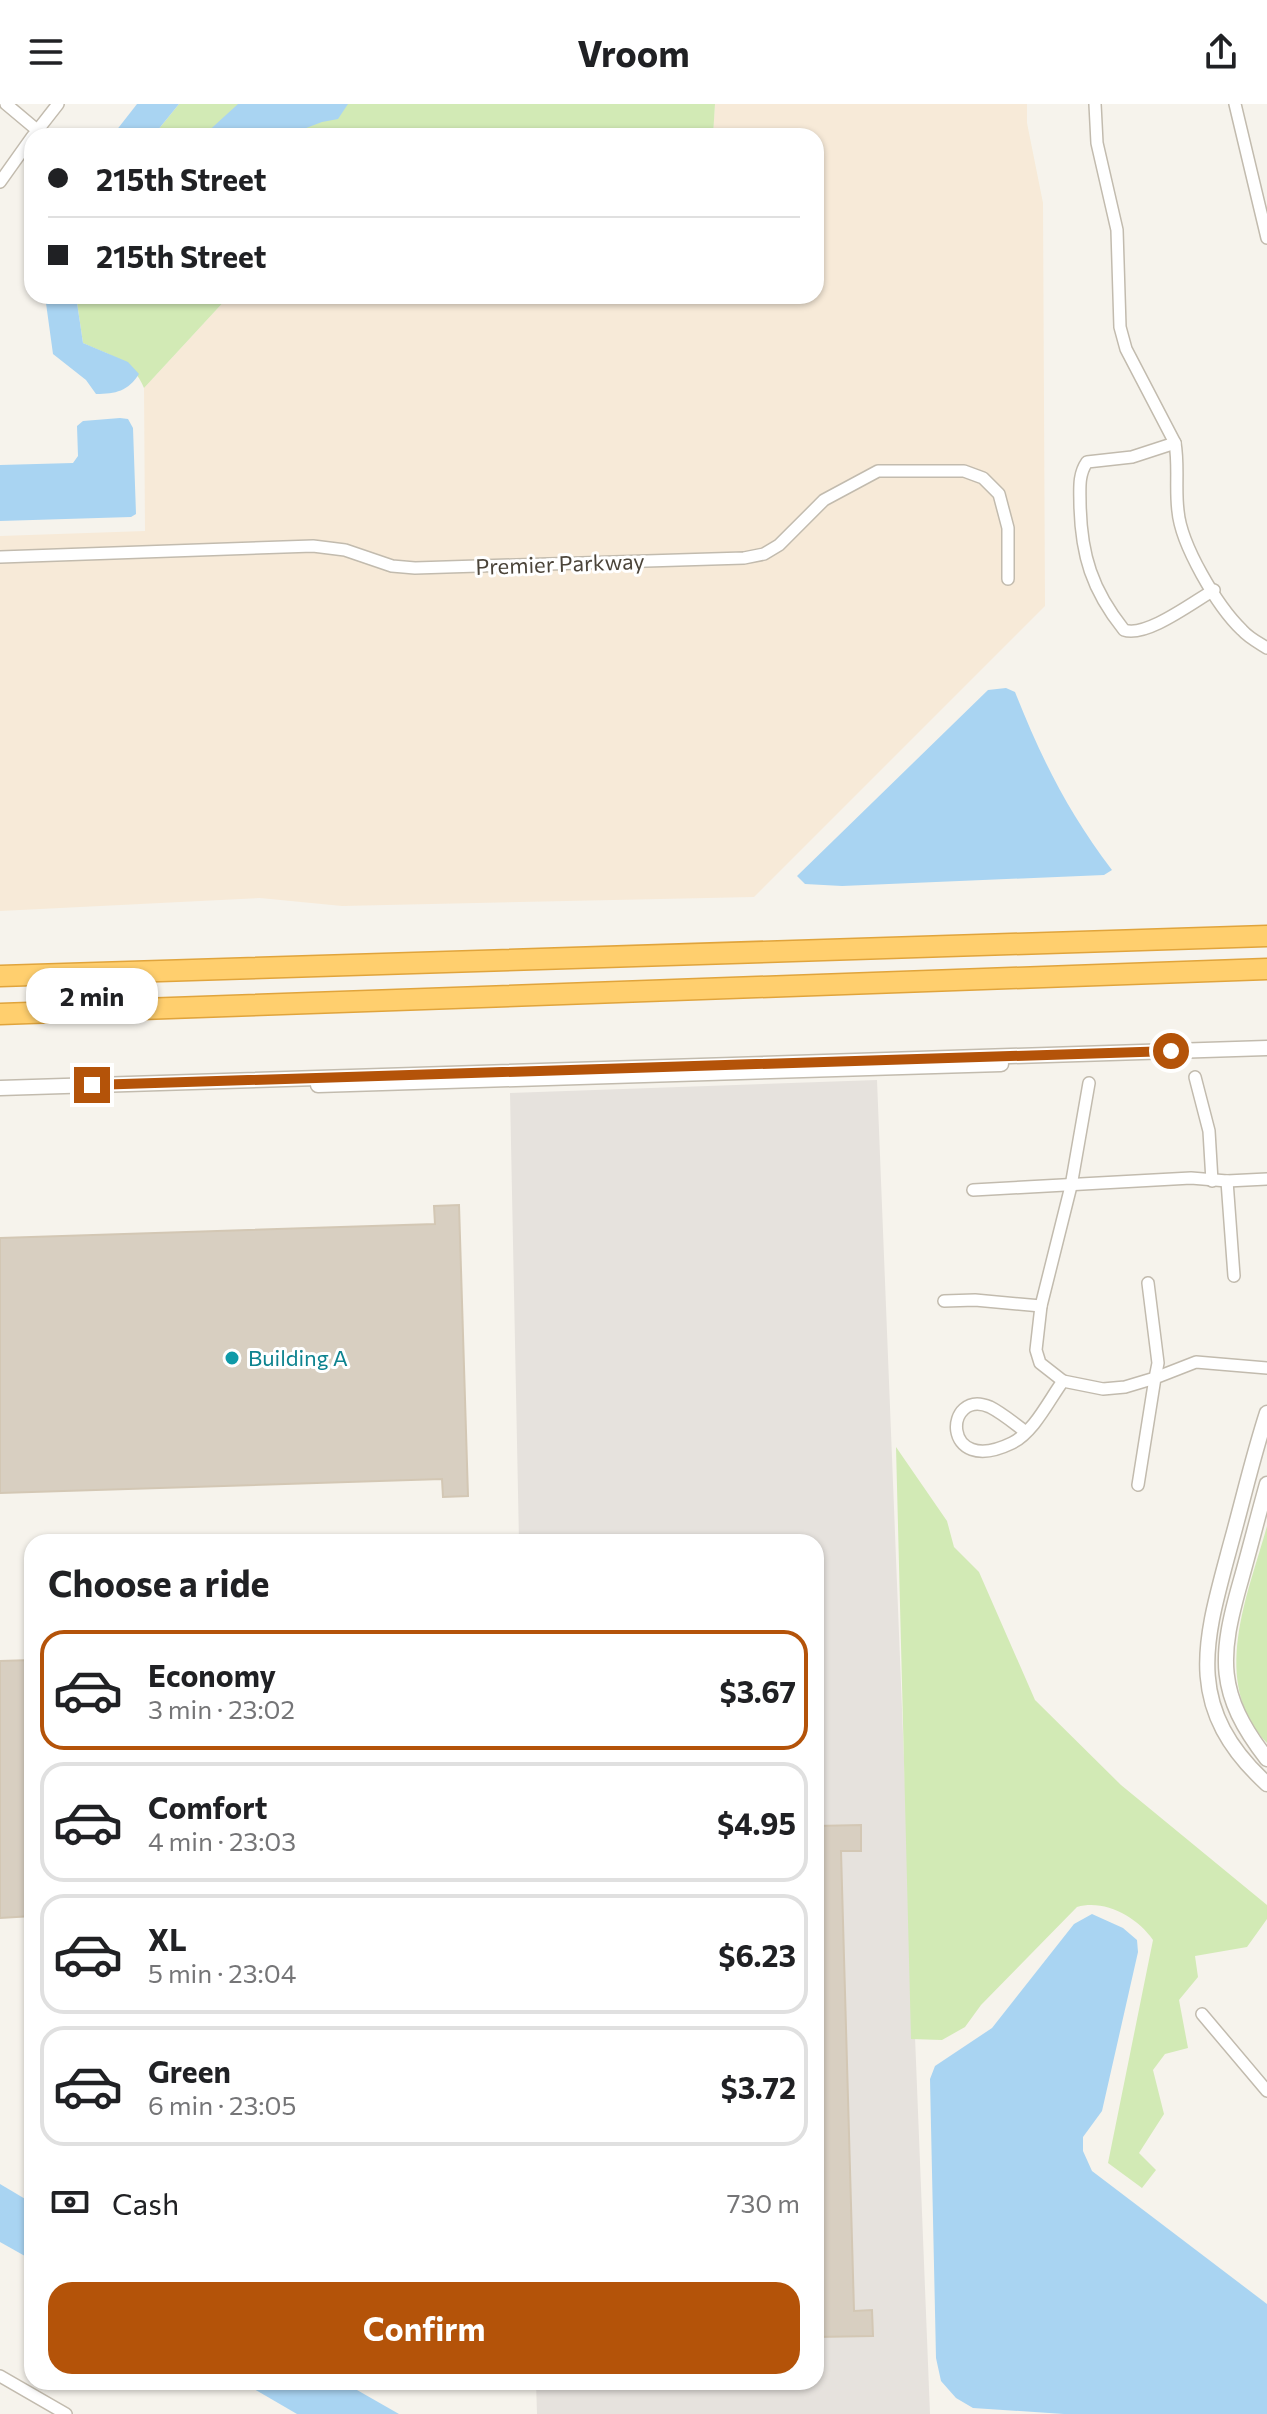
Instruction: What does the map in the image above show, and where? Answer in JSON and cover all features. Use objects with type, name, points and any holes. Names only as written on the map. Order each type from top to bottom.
[{"type":"highway","points":[[0,976],[1267,936]]},
{"type":"highway","points":[[0,1014],[1267,969]]},
{"type":"street","points":[[6,104],[28,128]]},
{"type":"street","points":[[39,128],[58,104]]},
{"type":"street","points":[[1095,104],[1097,143],[1117,230],[1120,327],[1126,349],[1175,443],[1178,460],[1177,511],[1182,531],[1214,590],[1243,632],[1267,648]]},
{"type":"street","points":[[1235,104],[1267,238]]},
{"type":"street","points":[[0,182],[24,148]]},
{"type":"street","points":[[1175,443],[1132,457],[1087,462],[1082,469],[1081,541],[1087,564],[1112,616],[1124,630],[1145,630],[1214,590]]},
{"type":"street","name":"Premier Parkway","points":[[0,557],[313,546],[345,550],[392,566],[415,568],[744,558],[764,554],[779,545],[824,500],[878,471],[964,471],[983,478],[999,494],[1008,528],[1008,579]]},
{"type":"street","points":[[0,1088],[1267,1048]]},
{"type":"street","points":[[1195,1077],[1209,1131],[1212,1181]]},
{"type":"street","points":[[1089,1083],[1071,1186],[1041,1306],[1036,1350],[1040,1363],[1063,1381],[1103,1389],[1125,1387],[1196,1362],[1267,1368]]},
{"type":"street","points":[[973,1190],[1191,1178],[1212,1181],[1267,1179]]},
{"type":"street","points":[[1227,1181],[1234,1276]]},
{"type":"street","points":[[1138,1485],[1158,1363],[1148,1283]]},
{"type":"street","points":[[944,1301],[975,1300],[1041,1306]]},
{"type":"street","points":[[1026,1432],[990,1407],[980,1405],[969,1407],[959,1415],[954,1428],[958,1440],[970,1449],[1012,1443],[1026,1432],[1063,1381]]},
{"type":"street","points":[[1262,1779],[1235,1751],[1213,1706],[1207,1673],[1207,1648],[1214,1604],[1266,1423]]},
{"type":"street","points":[[1267,1484],[1225,1645],[1226,1673],[1238,1718],[1267,1759]]},
{"type":"street","points":[[1202,2014],[1267,2091]]},
{"type":"street","points":[[0,2376],[24,2390]]},
{"type":"street","points":[[24,2390],[66,2414]]},
{"type":"shaded area","points":[[715,104],[1027,104],[1027,123],[1043,203],[1045,606],[754,897],[342,906],[260,898],[0,911],[0,536],[145,531],[144,388],[222,304],[824,304],[824,128],[714,128]]},
{"type":"shaded area","points":[[877,1080],[930,2414],[537,2414],[536,2390],[824,2390],[824,1534],[519,1534],[510,1093]]},
{"type":"green space","points":[[179,104],[715,104],[714,128],[160,128]]},
{"type":"green space","points":[[77,304],[222,304],[144,388],[127,365],[83,343]]},
{"type":"green space","points":[[896,1447],[947,1521],[954,1547],[979,1572],[1035,1700],[1121,1785],[1267,1905],[1267,1919],[1247,1947],[1195,1956],[1198,1977],[1179,2000],[1188,2048],[1165,2054],[1153,2070],[1164,2114],[1139,2153],[1156,2170],[1142,2188],[1108,2163],[1153,1940],[1129,1917],[1109,1908],[1077,1907],[981,2005],[965,2027],[942,2040],[911,2039]]},
{"type":"green space","points":[[1267,1526],[1267,1743],[1250,1719],[1240,1693],[1237,1666],[1243,1609]]},
{"type":"water","points":[[137,104],[179,104],[160,128],[118,128]]},
{"type":"water","points":[[238,104],[348,104],[338,119],[306,128],[212,128]]},
{"type":"water","points":[[46,304],[77,304],[83,343],[128,362],[139,374],[126,388],[96,394],[86,380],[53,354]]},
{"type":"water","points":[[128,419],[133,428],[136,514],[131,517],[0,521],[0,465],[73,463],[78,456],[77,426],[83,421]]},
{"type":"water","points":[[1006,688],[1015,692],[1057,785],[1112,870],[1104,875],[842,886],[805,884],[797,876],[988,690]]},
{"type":"water","points":[[1092,1914],[1123,1928],[1137,1940],[1138,1952],[1102,2111],[1083,2137],[1083,2151],[1092,2171],[1267,2304],[1267,2414],[1064,2414],[973,2408],[956,2398],[941,2381],[936,2358],[930,2079],[935,2066],[992,2028],[1074,1924]]},
{"type":"water","points":[[0,2184],[24,2198],[24,2256],[0,2242]]},
{"type":"water","points":[[256,2390],[357,2390],[399,2414],[297,2414]]},
{"type":"building","name":"Building A","points":[[459,1205],[468,1496],[443,1497],[442,1479],[0,1493],[0,1238],[435,1224],[434,1206]]},
{"type":"building","points":[[24,1660],[24,1916],[0,1918],[0,1661]]},
{"type":"building","points":[[861,1825],[861,1851],[841,1851],[854,2311],[872,2310],[873,2336],[824,2337],[824,1826]]},
{"type":"place","name":"Building A","points":[[232,1358]]},
{"type":"route","points":[[92,1085],[1171,1051]]}]
